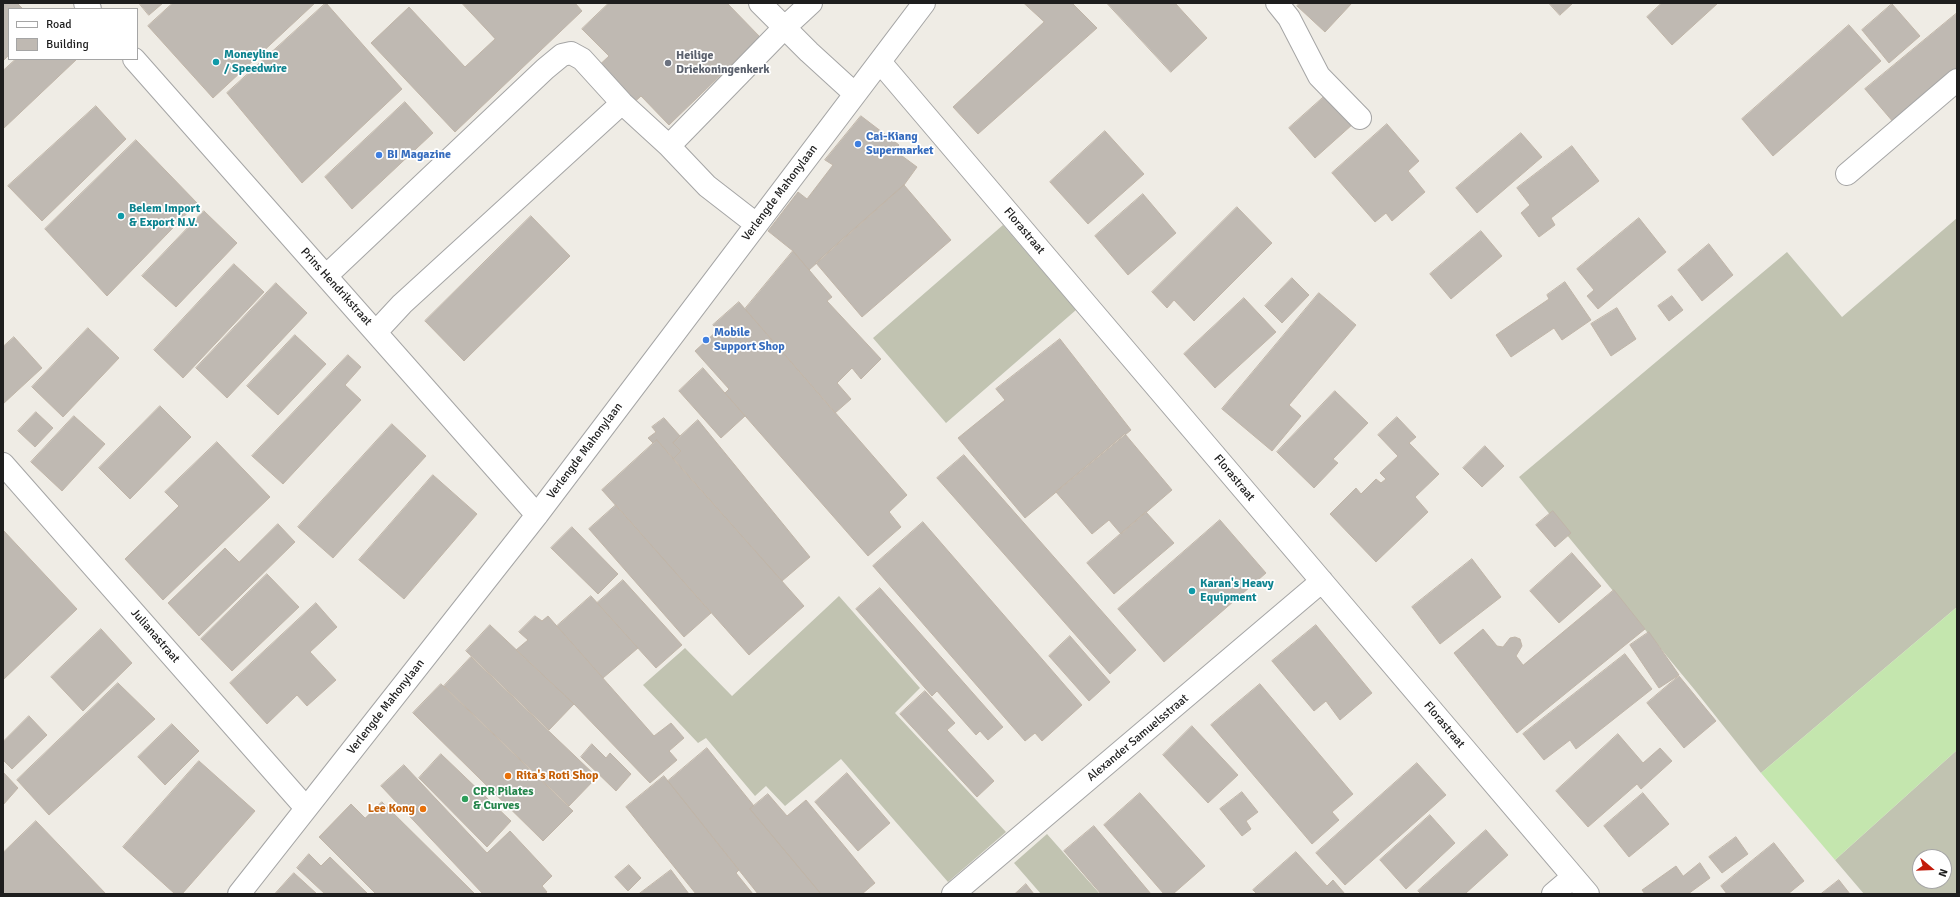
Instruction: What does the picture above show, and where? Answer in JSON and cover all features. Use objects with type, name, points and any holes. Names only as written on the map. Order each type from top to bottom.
[{"type":"street","points":[[760,3],[784,28],[854,94]]},
{"type":"street","points":[[669,146],[784,28],[811,3]]},
{"type":"street","name":"Verlengde Mahonylaan","points":[[239,894],[537,515],[924,3]]},
{"type":"street","points":[[1277,3],[1289,18],[1319,76],[1360,118]]},
{"type":"street","points":[[326,276],[377,230],[545,69],[562,55],[571,52],[582,59],[622,103],[669,146],[707,186],[756,224]]},
{"type":"street","name":"Prins Hendrikstraat","points":[[135,60],[537,515]]},
{"type":"street","name":"Florastraat","points":[[880,62],[1588,894]]},
{"type":"street","points":[[1847,174],[1957,80]]},
{"type":"street","points":[[376,332],[402,304],[622,103]]},
{"type":"street","name":"Julianastraat","points":[[3,464],[306,808]]},
{"type":"street","name":"Alexander Samuelsstraat","points":[[954,894],[1322,582]]},
{"type":"street","points":[[1553,894],[1574,877]]},
{"type":"shaded area","points":[[1957,218],[1957,607],[1761,773],[1694,689],[1519,477],[1787,252],[1842,317]]},
{"type":"shaded area","points":[[1003,225],[1076,310],[946,423],[873,338]]},
{"type":"shaded area","points":[[839,596],[920,688],[895,713],[1006,832],[948,882],[841,759],[785,806],[766,786],[755,796],[706,738],[698,743],[643,685],[685,648],[732,696]]},
{"type":"shaded area","points":[[1957,750],[1957,894],[1864,894],[1835,860]]},
{"type":"shaded area","points":[[1047,834],[1100,894],[1041,894],[1014,863]]},
{"type":"green space","points":[[1957,607],[1957,750],[1835,860],[1761,773]]},
{"type":"building","points":[[3,3],[17,3],[22,8],[8,8],[8,56],[3,61]]},
{"type":"building","points":[[139,3],[163,3],[149,15]]},
{"type":"building","name":"Moneyline / Speedwire","points":[[173,3],[315,3],[213,98],[148,26]]},
{"type":"building","points":[[326,3],[402,89],[302,183],[227,93]]},
{"type":"building","points":[[462,3],[575,3],[582,11],[455,132],[371,43],[409,7],[465,67],[495,39]]},
{"type":"building","name":"Heilige Driekoningenkerk","points":[[609,3],[727,3],[760,37],[669,125],[641,96],[629,107],[594,70],[609,56],[582,29]]},
{"type":"building","points":[[1024,3],[1072,3],[1097,28],[978,134],[953,107],[1044,22]]},
{"type":"building","points":[[1107,3],[1175,3],[1207,38],[1171,72]]},
{"type":"building","points":[[1300,3],[1352,3],[1325,32],[1297,6]]},
{"type":"building","points":[[1549,3],[1573,3],[1560,15]]},
{"type":"building","points":[[1662,3],[1718,3],[1672,45],[1647,17]]},
{"type":"building","points":[[1892,4],[1920,36],[1889,63],[1862,30]]},
{"type":"building","points":[[1957,13],[1957,71],[1894,123],[1865,89]]},
{"type":"building","points":[[1849,25],[1881,61],[1773,156],[1742,119]]},
{"type":"building","points":[[15,60],[76,60],[3,129],[3,71]]},
{"type":"building","points":[[1326,95],[1353,124],[1315,158],[1289,128]]},
{"type":"building","name":"BI Magazine","points":[[405,102],[433,133],[352,209],[325,177]]},
{"type":"building","points":[[96,106],[126,139],[42,221],[8,186]]},
{"type":"building","points":[[861,116],[899,145],[894,150],[917,167],[904,185],[809,270],[793,251],[768,231],[798,192],[807,199],[833,165],[825,160]]},
{"type":"building","points":[[1387,124],[1419,161],[1408,171],[1425,192],[1392,221],[1386,213],[1375,222],[1332,173]]},
{"type":"building","points":[[1105,131],[1144,174],[1088,224],[1050,182]]},
{"type":"building","points":[[1521,133],[1542,157],[1477,213],[1456,188]]},
{"type":"building","name":"Belem Import & Export N.V.","points":[[136,140],[197,203],[107,296],[45,229]]},
{"type":"building","points":[[1572,146],[1599,181],[1551,218],[1555,225],[1539,237],[1521,213],[1530,205],[1517,188]]},
{"type":"building","points":[[904,185],[951,240],[862,317],[816,263]]},
{"type":"building","points":[[1143,194],[1176,233],[1128,275],[1095,236]]},
{"type":"building","points":[[1237,207],[1272,243],[1194,321],[1174,300],[1167,308],[1152,292]]},
{"type":"building","points":[[204,211],[237,243],[176,307],[142,276]]},
{"type":"building","points":[[531,216],[570,256],[464,361],[425,321]]},
{"type":"building","points":[[1639,218],[1666,252],[1598,309],[1587,296],[1594,290],[1577,269]]},
{"type":"building","points":[[1481,231],[1502,256],[1451,299],[1430,274]]},
{"type":"building","points":[[1709,244],[1733,275],[1702,301],[1678,270]]},
{"type":"building","points":[[793,251],[832,297],[827,301],[881,359],[861,379],[852,368],[837,383],[851,399],[835,413],[745,309]]},
{"type":"building","points":[[234,264],[264,292],[183,378],[154,350]]},
{"type":"building","points":[[1292,278],[1309,295],[1282,323],[1265,306]]},
{"type":"building","points":[[1565,282],[1591,320],[1562,340],[1554,328],[1511,357],[1496,335],[1549,299],[1547,295]]},
{"type":"building","points":[[276,283],[307,313],[227,398],[196,368]]},
{"type":"building","points":[[1319,293],[1356,325],[1289,405],[1301,416],[1272,451],[1222,409]]},
{"type":"building","points":[[1672,296],[1683,310],[1669,321],[1658,306]]},
{"type":"building","points":[[1244,298],[1276,332],[1215,388],[1184,354]]},
{"type":"building","points":[[739,302],[907,495],[889,512],[901,527],[868,556],[725,393],[729,389],[695,351],[718,330],[713,325]]},
{"type":"building","points":[[1617,308],[1636,339],[1611,356],[1591,324]]},
{"type":"building","points":[[88,328],[119,358],[63,417],[32,387]]},
{"type":"building","points":[[295,335],[326,364],[278,415],[247,386]]},
{"type":"building","points":[[14,337],[42,368],[3,404],[3,347]]},
{"type":"building","points":[[1060,339],[1131,430],[1025,518],[958,438],[1005,400],[996,389]]},
{"type":"building","points":[[348,355],[361,367],[345,385],[361,400],[283,484],[252,456]]},
{"type":"building","points":[[703,368],[745,416],[721,438],[679,391]]},
{"type":"building","points":[[1335,391],[1368,423],[1333,459],[1338,463],[1314,488],[1277,452]]},
{"type":"building","points":[[160,406],[191,437],[130,499],[99,468]]},
{"type":"building","points":[[36,412],[53,428],[35,447],[18,431]]},
{"type":"building","points":[[74,416],[105,444],[62,491],[31,462]]},
{"type":"building","points":[[1397,417],[1416,437],[1409,443],[1439,474],[1415,497],[1428,512],[1376,562],[1330,514],[1356,488],[1361,494],[1376,479],[1381,483],[1386,479],[1380,473],[1398,456],[1378,435]]},
{"type":"building","points":[[664,418],[680,436],[673,443],[681,451],[673,459],[657,440],[653,443],[648,438],[656,432],[652,427]]},
{"type":"building","points":[[698,420],[810,557],[782,581],[673,459],[681,451],[673,443]]},
{"type":"building","points":[[392,424],[426,456],[333,558],[298,527]]},
{"type":"building","points":[[1125,434],[1172,490],[1121,534],[1109,520],[1092,534],[1056,492]]},
{"type":"building","points":[[657,440],[804,606],[749,655],[602,490]]},
{"type":"building","points":[[217,442],[270,497],[163,600],[125,559],[179,506],[165,492]]},
{"type":"building","points":[[1485,446],[1504,466],[1482,487],[1463,468]]},
{"type":"building","points":[[964,455],[1136,650],[1110,674],[937,478]]},
{"type":"building","points":[[433,475],[477,514],[404,599],[359,560]]},
{"type":"building","points":[[616,505],[711,613],[684,637],[589,529]]},
{"type":"building","points":[[1553,511],[1571,533],[1555,547],[1536,525]]},
{"type":"building","points":[[1146,512],[1174,543],[1114,594],[1087,563]]},
{"type":"building","name":"Karan's Heavy Equipment","points":[[1220,520],[1266,573],[1164,662],[1118,609]]},
{"type":"building","points":[[923,522],[1082,705],[1042,741],[1035,733],[1025,741],[873,566]]},
{"type":"building","points":[[278,524],[295,542],[199,636],[168,603],[225,548],[239,562]]},
{"type":"building","points":[[572,527],[618,574],[598,594],[551,548]]},
{"type":"building","points":[[3,530],[77,609],[3,680]]},
{"type":"building","points":[[1572,553],[1601,586],[1559,623],[1530,591]]},
{"type":"building","points":[[1472,559],[1501,597],[1440,644],[1412,607]]},
{"type":"building","points":[[267,574],[299,607],[232,671],[201,639]]},
{"type":"building","points":[[623,580],[682,645],[656,668],[597,603]]},
{"type":"building","points":[[880,588],[1003,727],[988,740],[980,731],[976,735],[937,691],[932,696],[856,609]]},
{"type":"building","points":[[1614,590],[1645,629],[1517,733],[1454,653],[1483,629],[1497,646],[1503,647],[1510,638],[1515,637],[1520,639],[1522,646],[1516,656],[1523,665]]},
{"type":"building","points":[[591,596],[638,648],[603,678],[557,626]]},
{"type":"building","points":[[316,603],[337,627],[310,652],[336,680],[307,706],[297,695],[267,724],[230,683]]},
{"type":"building","points":[[535,616],[542,621],[548,616],[654,736],[671,723],[684,738],[669,751],[677,760],[650,783],[574,704],[516,650],[528,640],[519,632]]},
{"type":"building","points":[[490,625],[574,704],[549,730],[466,651]]},
{"type":"building","points":[[1316,625],[1372,693],[1340,720],[1326,701],[1314,711],[1272,661]]},
{"type":"building","points":[[101,629],[132,663],[83,711],[51,677]]},
{"type":"building","points":[[1649,632],[1679,675],[1659,688],[1630,645]]},
{"type":"building","points":[[1070,636],[1110,682],[1089,701],[1049,656]]},
{"type":"building","points":[[1625,654],[1652,689],[1576,749],[1570,740],[1544,760],[1523,734]]},
{"type":"building","points":[[471,657],[597,777],[569,806],[444,686]]},
{"type":"building","points":[[1679,676],[1716,721],[1684,748],[1647,703]]},
{"type":"building","points":[[118,683],[155,719],[49,815],[17,780]]},
{"type":"building","name":"Rita's Roti Shop","points":[[441,684],[573,811],[543,841],[413,713]]},
{"type":"building","points":[[1260,684],[1353,794],[1332,812],[1339,820],[1312,844],[1211,725]]},
{"type":"building","points":[[925,691],[955,723],[947,730],[994,781],[977,797],[900,714]]},
{"type":"building","points":[[29,716],[47,735],[12,769],[3,760],[3,742]]},
{"type":"building","points":[[172,724],[199,751],[165,785],[138,757]]},
{"type":"building","points":[[1192,726],[1238,775],[1208,803],[1163,755]]},
{"type":"building","points":[[1618,734],[1643,763],[1660,748],[1672,761],[1641,789],[1637,784],[1588,827],[1556,791]]},
{"type":"building","points":[[592,744],[606,758],[610,753],[631,774],[616,791],[581,757]]},
{"type":"building","points":[[707,748],[754,806],[750,809],[821,894],[758,894],[668,781]]},
{"type":"building","name":"CPR Pilates & Curves","points":[[441,754],[511,821],[487,847],[419,778]]},
{"type":"building","points":[[199,761],[255,811],[182,894],[175,894],[123,847]]},
{"type":"building","points":[[1417,763],[1446,795],[1345,885],[1316,853]]},
{"type":"building","name":"Lee Kong","points":[[404,765],[487,853],[510,831],[552,876],[542,886],[547,892],[544,894],[483,894],[381,786]]},
{"type":"building","points":[[3,772],[18,788],[3,805]]},
{"type":"building","points":[[847,773],[890,823],[858,851],[815,802]]},
{"type":"building","points":[[664,776],[739,870],[736,873],[753,894],[696,894],[626,807]]},
{"type":"building","points":[[1242,792],[1258,812],[1246,821],[1251,829],[1242,836],[1220,809]]},
{"type":"building","points":[[1140,793],[1205,866],[1173,894],[1164,894],[1104,825]]},
{"type":"building","points":[[1643,793],[1669,824],[1629,857],[1604,826]]},
{"type":"building","points":[[768,794],[787,816],[806,800],[875,883],[862,894],[821,894],[750,809]]},
{"type":"building","points":[[382,802],[475,894],[376,894],[319,837],[351,804],[365,818]]},
{"type":"building","points":[[1430,815],[1455,843],[1406,889],[1380,860]]},
{"type":"building","points":[[36,821],[106,894],[3,894],[3,853]]},
{"type":"building","points":[[1094,826],[1151,894],[1101,894],[1064,851]]},
{"type":"building","points":[[1486,830],[1508,855],[1466,893],[1467,894],[1421,894],[1418,891]]},
{"type":"building","points":[[1736,837],[1748,854],[1722,873],[1709,857]]},
{"type":"building","points":[[1774,843],[1804,881],[1788,894],[1727,894],[1721,886]]},
{"type":"building","points":[[1296,852],[1327,886],[1333,880],[1345,894],[1257,894],[1253,890]]},
{"type":"building","points":[[309,854],[321,866],[330,857],[368,894],[325,894],[297,868]]},
{"type":"building","points":[[1700,863],[1710,878],[1688,894],[1645,894],[1642,890],[1676,866],[1683,876]]},
{"type":"building","points":[[629,865],[641,878],[628,891],[615,877]]},
{"type":"building","points":[[671,870],[689,894],[639,894]]},
{"type":"building","points":[[294,873],[317,894],[275,894]]},
{"type":"building","points":[[1839,880],[1850,894],[1821,894]]},
{"type":"building","points":[[1026,884],[1034,894],[1015,894]]},
{"type":"place","name":"Moneyline / Speedwire","points":[[216,62]]},
{"type":"place","name":"Heilige Driekoningenkerk","points":[[668,63]]},
{"type":"place","name":"Cai-Kiang Supermarket","points":[[858,144]]},
{"type":"place","name":"BI Magazine","points":[[379,155]]},
{"type":"place","name":"Belem Import & Export N.V.","points":[[121,216]]},
{"type":"place","name":"Mobile Support Shop","points":[[706,340]]},
{"type":"place","name":"Karan's Heavy Equipment","points":[[1192,591]]},
{"type":"place","name":"Rita's Roti Shop","points":[[508,776]]},
{"type":"place","name":"CPR Pilates & Curves","points":[[465,799]]},
{"type":"place","name":"Lee Kong","points":[[423,809]]}]
